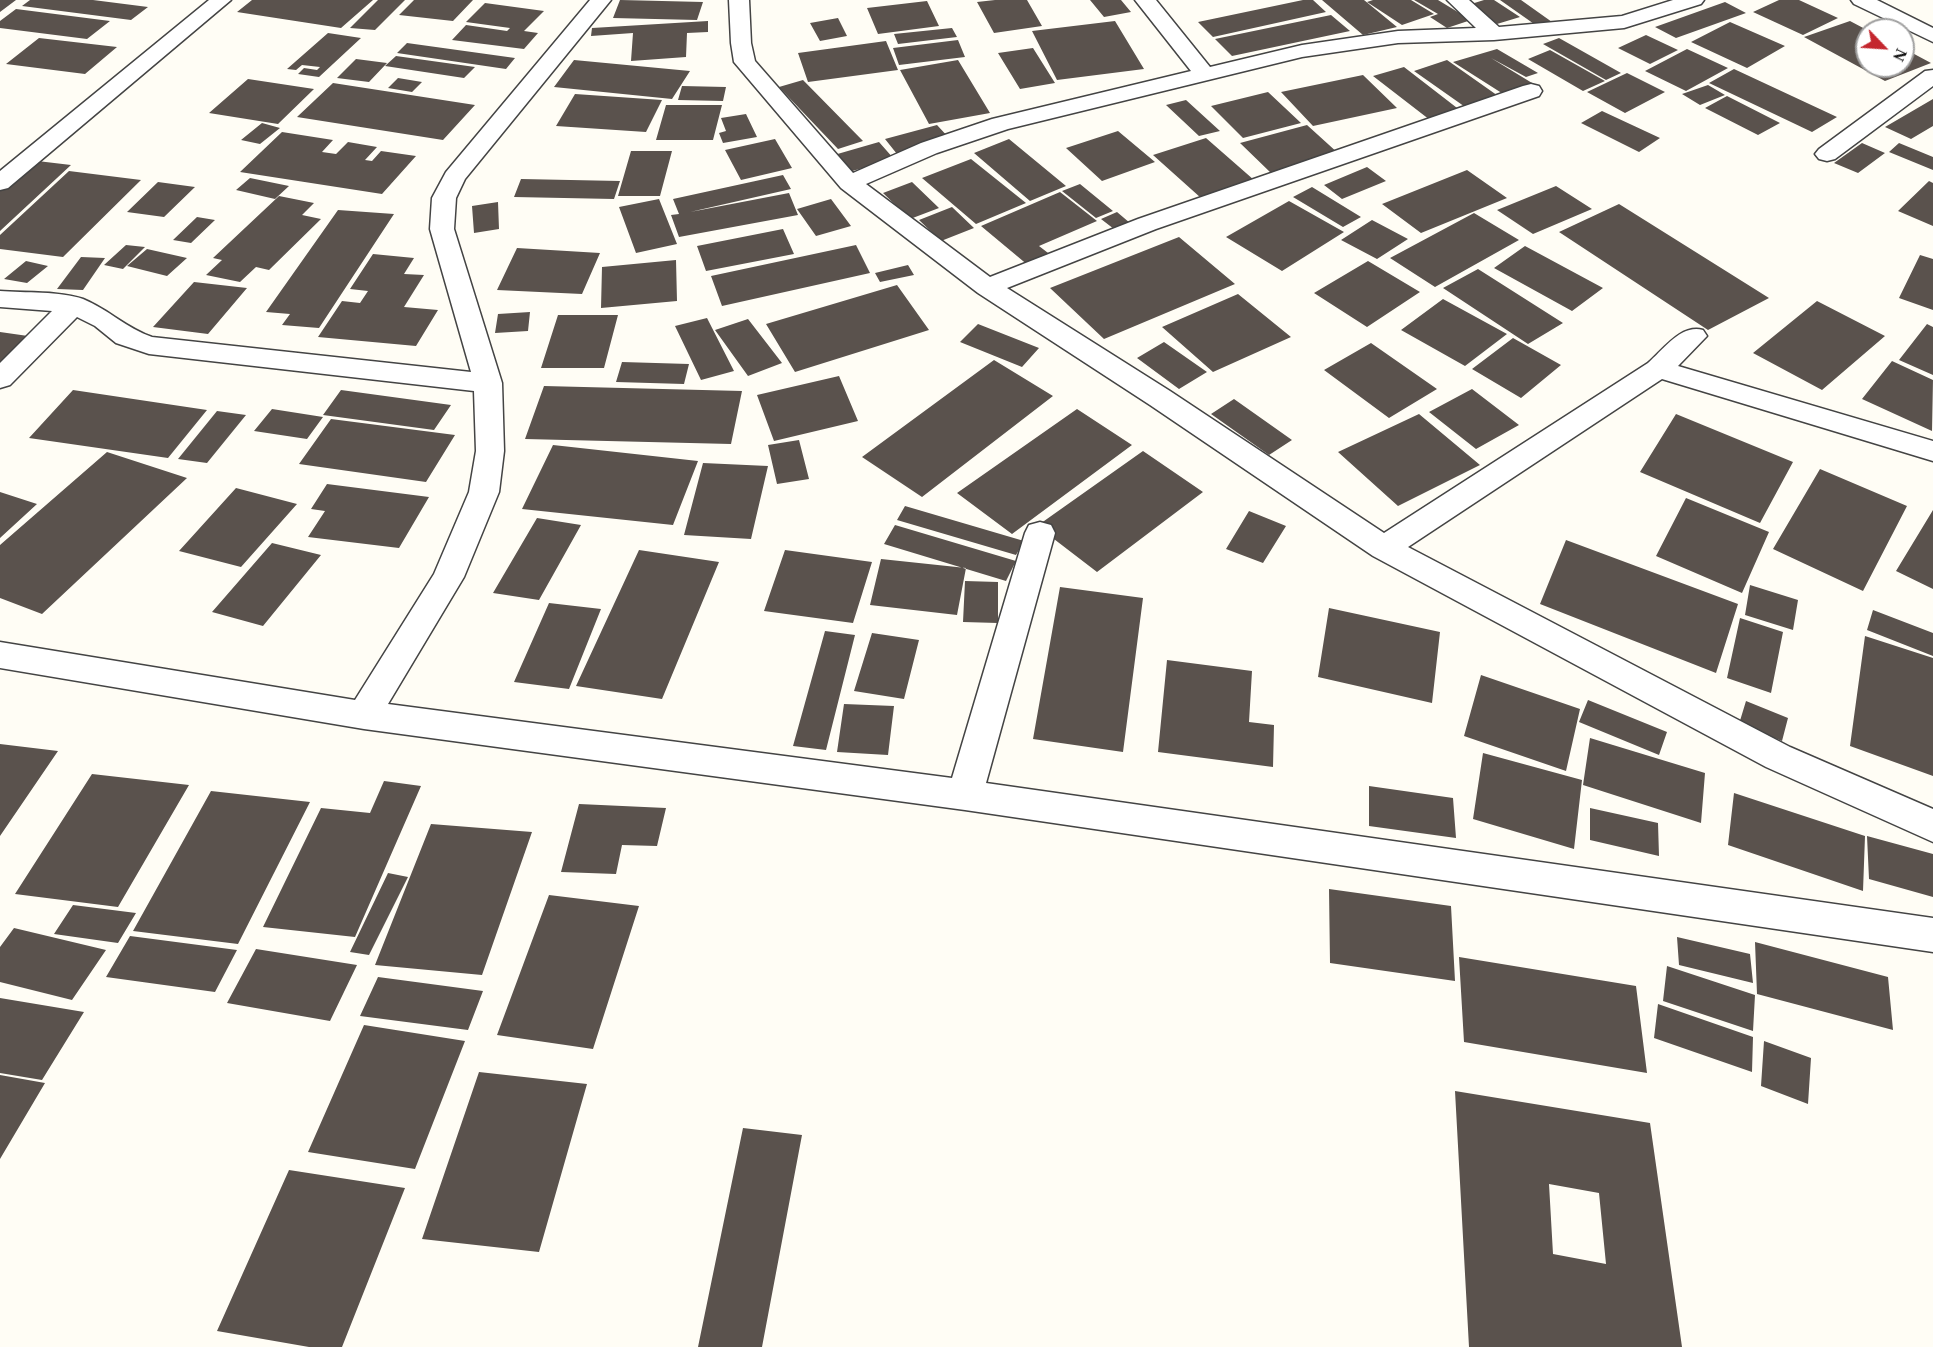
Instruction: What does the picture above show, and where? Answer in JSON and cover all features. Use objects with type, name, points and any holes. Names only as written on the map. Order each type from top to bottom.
[{"type":"street","points":[[0,183],[221,0]]},
{"type":"street","points":[[364,715],[448,577],[483,492],[490,451],[488,382],[442,229],[444,198],[454,177],[601,0]]},
{"type":"street","points":[[739,0],[741,43],[745,62],[849,183],[987,287],[1160,398],[1384,548],[1778,757],[1933,826]]},
{"type":"street","points":[[1145,0],[1204,73]]},
{"type":"street","points":[[1457,0],[1494,34]]},
{"type":"street","points":[[849,183],[929,148],[1000,124],[1302,51],[1398,37],[1494,34],[1624,22],[1694,0]]},
{"type":"street","points":[[1861,0],[1933,36]]},
{"type":"street","points":[[1827,154],[1933,76]]},
{"type":"street","points":[[987,287],[1147,224],[1531,91]]},
{"type":"street","points":[[0,299],[74,305],[104,320],[125,337],[149,345],[488,382]]},
{"type":"street","points":[[0,379],[74,305]]},
{"type":"street","points":[[1384,548],[1658,369],[1694,336]]},
{"type":"street","points":[[1658,369],[1933,451]]},
{"type":"street","points":[[965,795],[1040,533]]},
{"type":"street","points":[[0,655],[364,715],[965,795],[1933,935]]},
{"type":"building","points":[[0,0],[16,0],[0,12]]},
{"type":"building","points":[[30,0],[93,0],[148,7],[131,20],[22,6]]},
{"type":"building","points":[[252,0],[373,0],[341,28],[237,12]]},
{"type":"building","points":[[378,0],[405,0],[375,30],[350,28]]},
{"type":"building","points":[[414,0],[473,0],[453,21],[399,15]]},
{"type":"building","points":[[620,0],[703,2],[697,20],[613,18]]},
{"type":"building","points":[[1027,0],[1042,26],[994,33],[977,2]]},
{"type":"building","points":[[1090,0],[1121,0],[1131,12],[1104,17]]},
{"type":"building","points":[[1303,0],[1313,0],[1326,12],[1213,37],[1198,22]]},
{"type":"building","points":[[1322,0],[1364,0],[1397,27],[1363,35]]},
{"type":"building","points":[[1411,0],[1434,14],[1402,25],[1367,2]]},
{"type":"building","points":[[1414,0],[1438,0],[1471,20],[1447,28],[1430,17],[1438,14]]},
{"type":"building","points":[[1484,0],[1494,0],[1520,17],[1497,24],[1468,5]]},
{"type":"building","points":[[1500,0],[1521,0],[1552,22],[1537,26]]},
{"type":"building","points":[[1779,0],[1799,0],[1838,18],[1803,35],[1753,12]]},
{"type":"building","points":[[927,1],[939,26],[878,34],[867,8]]},
{"type":"building","points":[[1725,2],[1746,13],[1676,38],[1655,27]]},
{"type":"building","points":[[485,3],[544,11],[524,31],[538,33],[524,49],[452,40],[466,25],[507,31],[510,28],[466,22]]},
{"type":"building","points":[[16,9],[110,21],[87,39],[0,28],[0,21]]},
{"type":"building","points":[[1331,15],[1350,31],[1232,56],[1215,39]]},
{"type":"building","points":[[838,18],[847,36],[820,41],[810,23]]},
{"type":"building","points":[[708,21],[708,32],[687,33],[686,57],[631,61],[633,33],[591,36],[592,28]]},
{"type":"building","points":[[1115,21],[1144,69],[1057,80],[1032,31]]},
{"type":"building","points":[[1850,21],[1855,24],[1855,65],[1804,37]]},
{"type":"building","points":[[1730,22],[1785,46],[1747,68],[1691,42]]},
{"type":"building","points":[[952,28],[957,37],[898,44],[894,34]]},
{"type":"building","points":[[328,33],[361,38],[319,77],[298,74],[304,68],[317,70],[320,67],[302,65],[296,70],[287,69]]},
{"type":"building","points":[[1646,35],[1678,50],[1650,64],[1618,48]]},
{"type":"building","points":[[39,38],[117,47],[85,74],[6,64]]},
{"type":"building","points":[[1559,38],[1621,73],[1606,80],[1543,44]]},
{"type":"building","points":[[958,40],[965,57],[899,65],[893,48]]},
{"type":"building","points":[[886,41],[898,70],[808,82],[798,53]]},
{"type":"building","points":[[407,43],[515,58],[506,69],[397,53]]},
{"type":"building","points":[[1033,48],[1055,83],[1020,89],[998,53]]},
{"type":"building","points":[[1497,49],[1538,73],[1526,77],[1491,58],[1537,86],[1508,97],[1453,62]]},
{"type":"building","points":[[1687,49],[1728,68],[1686,91],[1645,71]]},
{"type":"building","points":[[1550,50],[1605,81],[1583,91],[1528,59]]},
{"type":"building","points":[[1915,54],[1931,63],[1915,69]]},
{"type":"building","points":[[396,56],[475,67],[464,78],[385,66]]},
{"type":"building","points":[[356,59],[387,63],[369,82],[337,78]]},
{"type":"building","points":[[574,60],[690,71],[672,99],[554,87]]},
{"type":"building","points":[[958,60],[990,113],[929,124],[900,70]]},
{"type":"building","points":[[1447,60],[1501,98],[1468,109],[1414,71]]},
{"type":"building","points":[[1404,67],[1461,111],[1430,120],[1373,76]]},
{"type":"building","points":[[1734,69],[1837,117],[1812,132],[1709,83]]},
{"type":"building","points":[[1627,73],[1665,92],[1625,113],[1587,92]]},
{"type":"building","points":[[1363,75],[1397,108],[1313,126],[1281,92]]},
{"type":"building","points":[[398,78],[422,82],[412,92],[388,88]]},
{"type":"building","points":[[248,79],[314,89],[278,124],[209,113]]},
{"type":"building","points":[[803,80],[863,141],[838,149],[779,87]]},
{"type":"building","points":[[333,83],[475,105],[443,140],[297,117]]},
{"type":"building","points":[[1708,85],[1725,95],[1700,105],[1682,94]]},
{"type":"building","points":[[682,86],[726,87],[723,101],[678,100]]},
{"type":"building","points":[[1268,92],[1301,123],[1243,138],[1211,106]]},
{"type":"building","points":[[575,94],[662,100],[646,132],[556,126]]},
{"type":"building","points":[[1727,96],[1780,123],[1758,135],[1705,108]]},
{"type":"building","points":[[1933,99],[1933,126],[1911,139],[1885,127]]},
{"type":"building","points":[[1186,100],[1220,131],[1199,136],[1166,105]]},
{"type":"building","points":[[666,105],[722,105],[713,140],[656,140]]},
{"type":"building","points":[[1602,111],[1660,138],[1639,152],[1581,123]]},
{"type":"building","points":[[746,114],[757,137],[723,143],[719,133],[726,131],[721,118]]},
{"type":"building","points":[[262,123],[280,128],[260,144],[241,140]]},
{"type":"building","points":[[937,125],[950,139],[897,154],[885,139]]},
{"type":"building","points":[[1307,125],[1339,154],[1271,173],[1240,143]]},
{"type":"building","points":[[1118,131],[1155,162],[1102,181],[1066,148]]},
{"type":"building","points":[[282,132],[333,140],[322,152],[336,154],[348,142],[377,147],[365,160],[372,161],[381,151],[416,156],[382,194],[240,172]]},
{"type":"building","points":[[1206,138],[1254,180],[1201,198],[1153,155]]},
{"type":"building","points":[[775,139],[792,168],[741,180],[725,150]]},
{"type":"building","points":[[1009,139],[1066,186],[1030,201],[974,153]]},
{"type":"building","points":[[879,142],[894,159],[849,172],[834,155]]},
{"type":"building","points":[[1862,143],[1885,153],[1858,173],[1834,163]]},
{"type":"building","points":[[1899,143],[1933,157],[1933,170],[1889,152]]},
{"type":"building","points":[[631,151],[672,151],[660,196],[618,196]]},
{"type":"building","points":[[971,159],[1026,203],[976,224],[922,178]]},
{"type":"building","points":[[29,160],[71,165],[0,231],[0,186]]},
{"type":"building","points":[[1367,167],[1386,181],[1342,199],[1324,185]]},
{"type":"building","points":[[1467,170],[1507,198],[1421,233],[1382,204]]},
{"type":"building","points":[[69,171],[141,180],[63,257],[0,249],[0,235]]},
{"type":"building","points":[[783,175],[791,189],[690,212],[789,193],[798,215],[679,237],[671,215],[679,214],[673,199]]},
{"type":"building","points":[[250,178],[289,186],[275,199],[236,190]]},
{"type":"building","points":[[521,179],[620,181],[614,199],[514,197]]},
{"type":"building","points":[[1929,181],[1933,183],[1933,226],[1898,211]]},
{"type":"building","points":[[158,182],[195,187],[164,217],[127,212]]},
{"type":"building","points":[[912,182],[939,208],[910,219],[883,193]]},
{"type":"building","points":[[1080,184],[1113,211],[1096,218],[1062,191]]},
{"type":"building","points":[[1556,186],[1592,209],[1533,234],[1497,210]]},
{"type":"building","points":[[1312,187],[1361,217],[1343,227],[1293,197]]},
{"type":"building","points":[[1060,192],[1097,221],[1039,246],[1052,256],[1029,266],[981,226]]},
{"type":"building","points":[[279,196],[314,203],[302,215],[321,219],[269,270],[256,267],[240,282],[206,275],[222,260],[213,258]]},
{"type":"building","points":[[659,199],[677,244],[636,253],[619,207]]},
{"type":"building","points":[[831,199],[851,226],[816,236],[797,209]]},
{"type":"building","points":[[1289,201],[1344,232],[1282,271],[1226,237]]},
{"type":"building","points":[[498,202],[499,229],[474,233],[472,206]]},
{"type":"building","points":[[1619,204],[1769,298],[1708,330],[1559,232]]},
{"type":"building","points":[[952,207],[974,228],[941,241],[919,220]]},
{"type":"building","points":[[338,210],[394,214],[319,328],[282,325],[290,314],[266,312]]},
{"type":"building","points":[[1117,212],[1130,223],[1114,229],[1101,219]]},
{"type":"building","points":[[1474,213],[1519,240],[1435,287],[1390,258]]},
{"type":"building","points":[[197,217],[215,220],[191,243],[173,240]]},
{"type":"building","points":[[1372,220],[1408,239],[1377,259],[1341,240]]},
{"type":"building","points":[[783,229],[794,254],[706,271],[697,246]]},
{"type":"building","points":[[1179,237],[1235,284],[1104,339],[1050,288]]},
{"type":"building","points":[[126,245],[145,247],[123,269],[104,265]]},
{"type":"building","points":[[856,245],[870,273],[722,306],[711,276]]},
{"type":"building","points":[[1525,246],[1603,288],[1572,311],[1494,268]]},
{"type":"building","points":[[517,248],[600,253],[582,294],[497,290]]},
{"type":"building","points":[[147,249],[187,258],[167,276],[127,266]]},
{"type":"building","points":[[373,254],[414,258],[404,274],[424,275],[404,307],[438,310],[416,346],[318,337],[342,301],[360,303],[368,291],[350,289]]},
{"type":"building","points":[[1920,255],[1933,259],[1933,310],[1899,298]]},
{"type":"building","points":[[81,257],[105,258],[83,290],[57,289]]},
{"type":"building","points":[[676,260],[677,301],[601,308],[602,267]]},
{"type":"building","points":[[26,261],[48,266],[27,283],[4,279]]},
{"type":"building","points":[[1368,261],[1420,292],[1367,327],[1314,293]]},
{"type":"building","points":[[908,265],[914,275],[880,282],[875,273]]},
{"type":"building","points":[[1478,269],[1563,323],[1528,344],[1443,288]]},
{"type":"building","points":[[194,282],[247,288],[208,334],[153,327]]},
{"type":"building","points":[[897,285],[929,330],[795,372],[766,324]]},
{"type":"building","points":[[1238,294],[1291,337],[1213,372],[1162,327]]},
{"type":"building","points":[[1443,299],[1507,334],[1465,366],[1401,330]]},
{"type":"building","points":[[1817,301],[1885,336],[1822,390],[1753,353]]},
{"type":"building","points":[[530,312],[528,331],[495,333],[498,314]]},
{"type":"building","points":[[558,315],[618,315],[604,368],[541,368]]},
{"type":"building","points":[[707,318],[734,371],[701,380],[675,326]]},
{"type":"building","points":[[748,319],[782,363],[748,376],[715,330]]},
{"type":"building","points":[[978,324],[1039,348],[1022,367],[960,342]]},
{"type":"building","points":[[1927,324],[1933,327],[1933,375],[1899,360]]},
{"type":"building","points":[[0,332],[28,336],[0,363]]},
{"type":"building","points":[[1513,338],[1561,365],[1521,398],[1472,369]]},
{"type":"building","points":[[1164,342],[1207,372],[1179,389],[1137,358]]},
{"type":"building","points":[[1371,343],[1437,389],[1389,418],[1324,370]]},
{"type":"building","points":[[994,360],[1053,396],[922,497],[862,457]]},
{"type":"building","points":[[1892,361],[1933,380],[1932,431],[1862,399]]},
{"type":"building","points":[[622,362],[689,364],[684,384],[616,382]]},
{"type":"building","points":[[839,376],[858,421],[774,441],[757,395]]},
{"type":"building","points":[[544,386],[742,391],[731,444],[525,439]]},
{"type":"building","points":[[1472,389],[1519,425],[1476,449],[1429,412]]},
{"type":"building","points":[[73,390],[207,410],[168,458],[29,438]]},
{"type":"building","points":[[341,390],[451,405],[434,430],[323,415]]},
{"type":"building","points":[[1234,399],[1292,440],[1269,455],[1211,414]]},
{"type":"building","points":[[272,409],[323,417],[307,439],[254,431]]},
{"type":"building","points":[[1077,409],[1132,445],[1012,534],[957,493]]},
{"type":"building","points":[[217,411],[246,415],[207,463],[178,459]]},
{"type":"building","points":[[1419,414],[1480,465],[1398,506],[1338,452]]},
{"type":"building","points":[[1676,414],[1793,462],[1760,523],[1640,472]]},
{"type":"building","points":[[331,419],[455,435],[426,482],[299,464]]},
{"type":"building","points":[[799,440],[809,479],[777,484],[768,445]]},
{"type":"building","points":[[553,445],[698,461],[673,525],[522,509]]},
{"type":"building","points":[[1143,451],[1203,492],[1097,572],[1037,526]]},
{"type":"building","points":[[107,452],[187,478],[42,614],[0,598],[0,545]]},
{"type":"building","points":[[703,463],[768,466],[751,539],[684,535]]},
{"type":"building","points":[[1820,469],[1907,506],[1863,591],[1773,549]]},
{"type":"building","points":[[327,484],[429,497],[399,548],[308,537],[325,511],[311,509]]},
{"type":"building","points":[[236,488],[297,504],[241,567],[179,551]]},
{"type":"building","points":[[0,492],[37,504],[0,538]]},
{"type":"building","points":[[1686,498],[1769,532],[1742,593],[1656,556]]},
{"type":"building","points":[[905,506],[1024,541],[1016,555],[897,520]]},
{"type":"building","points":[[1933,510],[1933,589],[1896,571]]},
{"type":"building","points":[[1249,511],[1286,526],[1263,563],[1226,549]]},
{"type":"building","points":[[537,518],[581,525],[539,600],[493,593]]},
{"type":"building","points":[[895,525],[1016,561],[1006,581],[884,544]]},
{"type":"building","points":[[1566,540],[1738,604],[1716,673],[1540,604]]},
{"type":"building","points":[[272,543],[321,555],[263,626],[212,612]]},
{"type":"building","points":[[639,550],[719,562],[662,699],[576,686]]},
{"type":"building","points":[[785,550],[872,562],[853,623],[764,611]]},
{"type":"building","points":[[881,559],[966,568],[957,615],[870,605]]},
{"type":"building","points":[[965,581],[998,582],[998,623],[963,622]]},
{"type":"building","points":[[1750,585],[1798,600],[1793,630],[1745,615]]},
{"type":"building","points":[[1060,587],[1143,598],[1123,752],[1033,739]]},
{"type":"building","points":[[549,603],[601,609],[569,689],[514,682]]},
{"type":"building","points":[[1329,608],[1440,632],[1432,703],[1318,677]]},
{"type":"building","points":[[1873,610],[1933,633],[1933,656],[1867,630]]},
{"type":"building","points":[[1740,618],[1783,632],[1771,693],[1727,678]]},
{"type":"building","points":[[825,631],[855,635],[826,750],[793,746]]},
{"type":"building","points":[[872,633],[919,640],[904,699],[854,691]]},
{"type":"building","points":[[1865,636],[1933,658],[1933,776],[1850,746]]},
{"type":"building","points":[[1167,660],[1252,671],[1249,722],[1274,725],[1273,767],[1158,752]]},
{"type":"building","points":[[1481,675],[1580,709],[1566,771],[1464,736]]},
{"type":"building","points":[[1588,700],[1667,732],[1659,755],[1579,722]]},
{"type":"building","points":[[1746,701],[1788,718],[1782,741],[1739,724]]},
{"type":"building","points":[[844,704],[894,706],[888,755],[837,752]]},
{"type":"building","points":[[1590,738],[1705,773],[1701,823],[1583,785]]},
{"type":"building","points":[[0,744],[58,751],[0,836]]},
{"type":"building","points":[[1483,753],[1582,780],[1574,849],[1473,819]]},
{"type":"building","points":[[92,774],[189,785],[118,907],[15,894]]},
{"type":"building","points":[[384,781],[421,786],[355,937],[263,927],[321,808],[370,813]]},
{"type":"building","points":[[1369,786],[1453,798],[1456,838],[1369,826]]},
{"type":"building","points":[[211,791],[310,802],[238,944],[133,931]]},
{"type":"building","points":[[1734,793],[1865,836],[1863,891],[1728,845]]},
{"type":"building","points":[[579,804],[666,808],[657,846],[622,845],[616,874],[561,872]]},
{"type":"building","points":[[1590,808],[1658,823],[1659,856],[1590,840]]},
{"type":"building","points":[[431,824],[532,832],[482,975],[375,965]]},
{"type":"building","points":[[1867,836],[1933,854],[1933,897],[1869,879]]},
{"type":"building","points":[[388,873],[408,877],[369,955],[350,952]]},
{"type":"building","points":[[1329,889],[1451,906],[1455,981],[1330,963]]},
{"type":"building","points":[[549,895],[639,906],[593,1049],[497,1035]]},
{"type":"building","points":[[73,905],[136,913],[118,943],[54,934]]},
{"type":"building","points":[[14,928],[106,950],[72,1000],[0,982],[0,947]]},
{"type":"building","points":[[130,936],[237,950],[215,992],[106,977]]},
{"type":"building","points":[[1677,937],[1750,954],[1753,983],[1679,965]]},
{"type":"building","points":[[1755,942],[1888,977],[1893,1030],[1757,994]]},
{"type":"building","points":[[256,949],[357,965],[330,1021],[227,1003]]},
{"type":"building","points":[[1459,957],[1636,986],[1647,1073],[1464,1042]]},
{"type":"building","points":[[1667,966],[1755,995],[1753,1031],[1663,1001]]},
{"type":"building","points":[[378,977],[483,991],[468,1030],[360,1016]]},
{"type":"building","points":[[0,998],[84,1012],[42,1080],[0,1073]]},
{"type":"building","points":[[1658,1004],[1753,1037],[1752,1072],[1654,1038]]},
{"type":"building","points":[[364,1025],[465,1041],[415,1169],[308,1152]]},
{"type":"building","points":[[1764,1041],[1811,1058],[1808,1104],[1761,1086]]},
{"type":"building","points":[[479,1072],[587,1084],[539,1252],[422,1239]]},
{"type":"building","points":[[0,1075],[45,1083],[0,1159]]},
{"type":"building","points":[[1455,1091],[1650,1123],[1682,1347],[1469,1347]],"holes":[[[1549,1184],[1599,1193],[1606,1264],[1553,1254]]]},
{"type":"building","points":[[743,1128],[802,1135],[762,1347],[698,1347]]},
{"type":"building","points":[[289,1170],[405,1188],[342,1347],[309,1347],[217,1331]]}]
